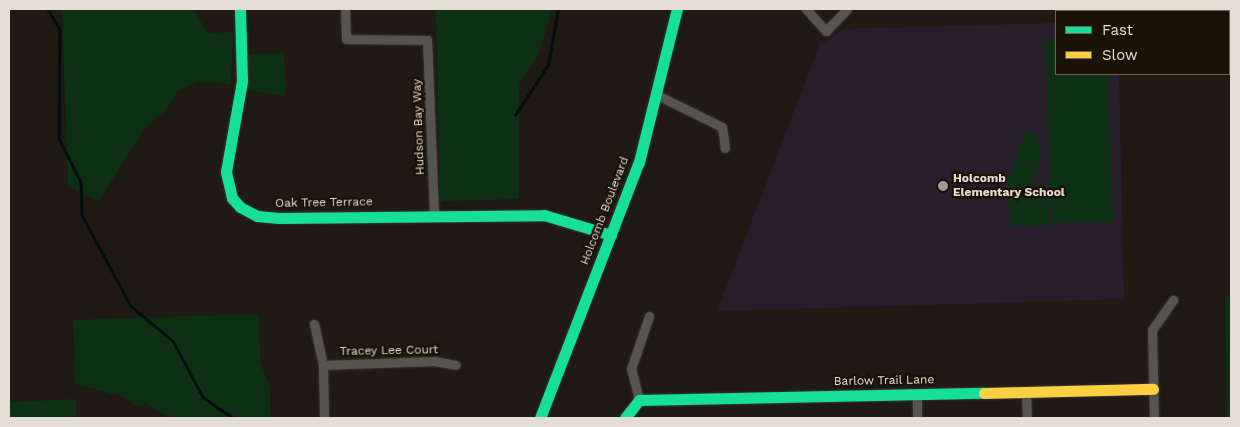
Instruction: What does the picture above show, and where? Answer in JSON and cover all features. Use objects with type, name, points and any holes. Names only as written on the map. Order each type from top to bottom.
[{"type":"street","name":"Oak Tree Terrace","points":[[240,9],[242,81],[226,172],[232,198],[240,207],[279,218],[434,213],[544,215],[611,236]]},
{"type":"street","name":"Hudson Bay Way","points":[[346,9],[346,39],[427,40],[434,213]]},
{"type":"street","name":"Holcomb Boulevard","points":[[540,418],[639,162],[677,9]]},
{"type":"street","points":[[806,9],[826,31],[847,9]]},
{"type":"street","points":[[657,95],[722,127],[725,148]]},
{"type":"street","points":[[1154,418],[1152,330],[1174,300]]},
{"type":"street","points":[[625,418],[639,400],[631,369],[649,316]]},
{"type":"street","points":[[314,324],[323,365],[324,418]]},
{"type":"street","name":"Tracey Lee Court","points":[[323,365],[434,361],[456,365]]},
{"type":"street","name":"Barlow Trail Lane","points":[[639,400],[1153,389]]},
{"type":"street","points":[[1026,392],[1027,418]]},
{"type":"street","points":[[916,394],[917,418]]},
{"type":"shaded area","name":"Holcomb Elementary School","points":[[1055,23],[1055,75],[1119,75],[1124,299],[717,311],[821,41],[824,44],[841,29]]},
{"type":"green space","points":[[62,9],[193,9],[208,33],[233,32],[231,84],[197,82],[178,91],[165,112],[146,127],[98,202],[68,185]]},
{"type":"green space","points":[[436,9],[552,9],[538,56],[519,84],[519,199],[440,201]]},
{"type":"green space","points":[[1055,39],[1055,75],[1109,75],[1113,222],[1051,223],[1046,40]]},
{"type":"green space","points":[[284,53],[286,96],[248,90],[249,54]]},
{"type":"green space","points":[[1026,131],[1038,137],[1041,160],[1029,194],[1048,195],[1049,225],[1011,226],[1008,183]]},
{"type":"green space","points":[[1225,296],[1231,296],[1231,418],[1227,418]]},
{"type":"green space","points":[[259,314],[260,362],[270,387],[271,418],[169,418],[147,403],[136,406],[124,397],[75,384],[73,320]]},
{"type":"green space","points":[[76,399],[76,418],[9,418],[9,402]]},
{"type":"waterway","points":[[48,9],[60,30],[59,138],[81,182],[82,215],[131,306],[173,341],[203,397],[233,418]]},
{"type":"waterway","points":[[515,115],[548,65],[558,9]]},
{"type":"traffic: fast","points":[[240,9],[242,81],[226,172],[232,198],[240,207],[257,216],[279,218],[544,215],[611,235]]},
{"type":"traffic: fast","points":[[540,418],[639,162],[677,9]]},
{"type":"traffic: fast","points":[[625,418],[639,400],[984,393]]},
{"type":"traffic: slow","points":[[984,393],[1153,389]]},
{"type":"place","name":"Holcomb Elementary School","points":[[943,186]]}]
